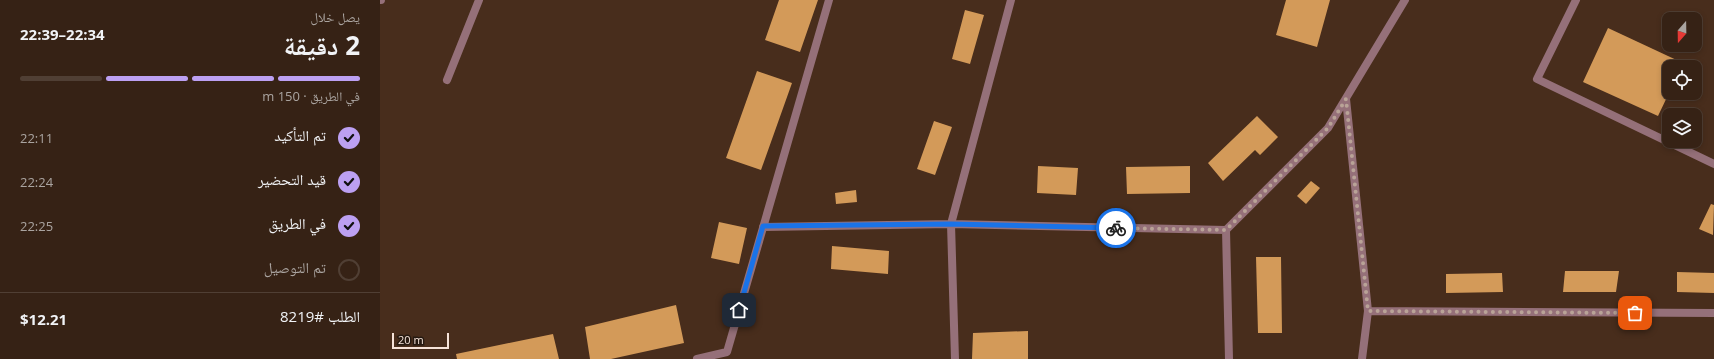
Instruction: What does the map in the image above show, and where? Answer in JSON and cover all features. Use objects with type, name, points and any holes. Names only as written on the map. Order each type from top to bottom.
[{"type":"street","points":[[447,80],[479,0]]},
{"type":"street","points":[[697,359],[727,352],[829,0]]},
{"type":"street","points":[[955,359],[951,224],[1011,0]]},
{"type":"street","points":[[763,226],[951,224],[1226,230],[1328,128],[1405,0]]},
{"type":"street","points":[[1576,0],[1537,79],[1714,164]]},
{"type":"street","points":[[1346,99],[1368,311],[1362,359]]},
{"type":"street","points":[[1226,230],[1229,359]]},
{"type":"street","points":[[1368,311],[1714,313]]},
{"type":"building","points":[[779,0],[818,0],[800,52],[765,40]]},
{"type":"building","points":[[1286,0],[1330,0],[1317,47],[1276,35]]},
{"type":"building","points":[[965,10],[984,15],[970,64],[952,59]]},
{"type":"building","points":[[1608,28],[1677,60],[1662,60],[1662,100],[1666,100],[1658,116],[1583,82]]},
{"type":"building","points":[[757,71],[792,83],[761,170],[726,158]]},
{"type":"building","points":[[1257,116],[1278,137],[1260,155],[1255,150],[1223,181],[1208,163]]},
{"type":"building","points":[[934,121],[952,127],[935,175],[917,169]]},
{"type":"building","points":[[1038,166],[1078,168],[1076,195],[1037,193]]},
{"type":"building","points":[[1190,166],[1190,193],[1127,194],[1126,167]]},
{"type":"building","points":[[1311,181],[1320,188],[1306,204],[1297,196]]},
{"type":"building","points":[[856,190],[857,202],[836,204],[835,193]]},
{"type":"building","points":[[1711,204],[1714,205],[1713,235],[1699,229]]},
{"type":"building","points":[[719,222],[747,228],[739,264],[711,258]]},
{"type":"building","points":[[832,246],[889,251],[888,274],[831,269]]},
{"type":"building","points":[[1256,257],[1281,257],[1282,333],[1258,333]]},
{"type":"building","points":[[1565,271],[1619,271],[1616,292],[1563,292]]},
{"type":"building","points":[[1677,272],[1714,273],[1714,293],[1677,292]]},
{"type":"building","points":[[1502,273],[1503,292],[1446,293],[1446,274]]},
{"type":"building","points":[[676,305],[684,343],[611,359],[590,359],[585,327]]},
{"type":"building","points":[[1028,331],[1028,359],[972,359],[973,333]]},
{"type":"building","points":[[553,334],[559,359],[457,359],[456,354]]},
{"type":"way so far","points":[[1116,228],[1226,230],[1328,128],[1346,99],[1368,311],[1635,313]]},
{"type":"route","points":[[739,310],[763,226],[951,224],[1116,228]]}]
